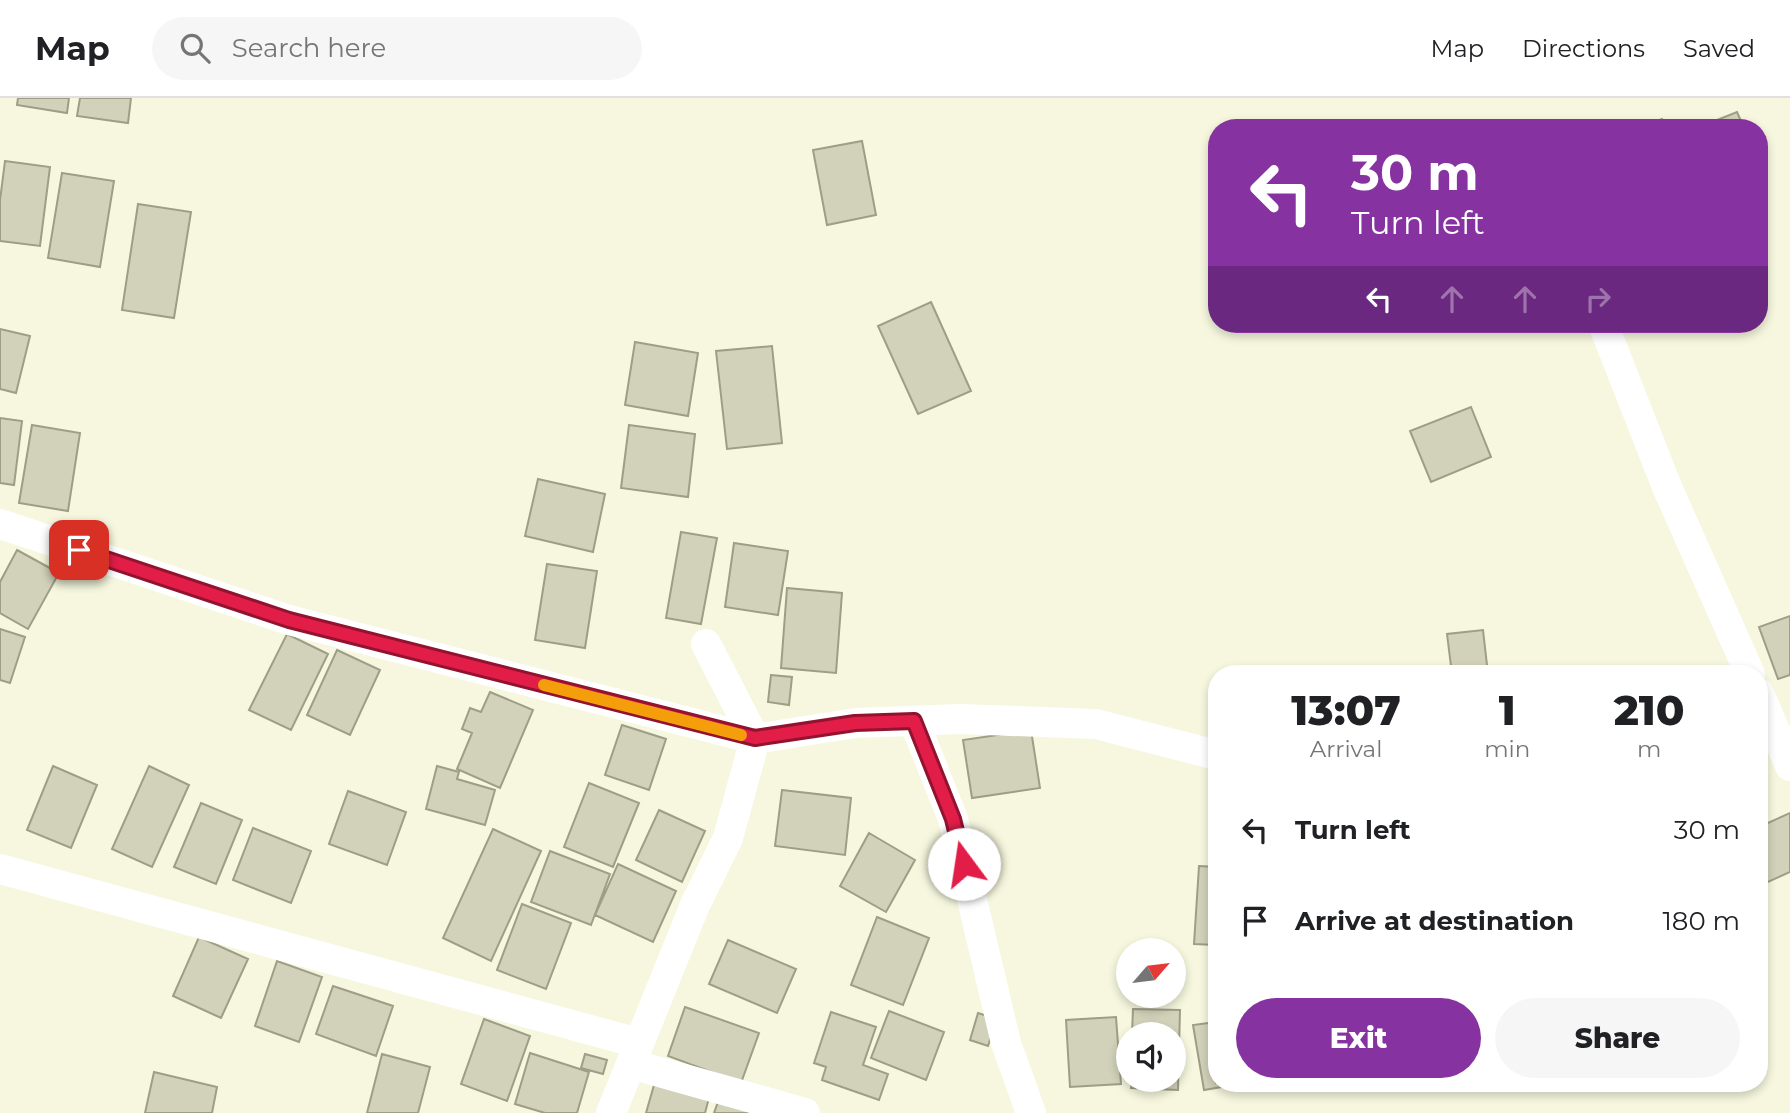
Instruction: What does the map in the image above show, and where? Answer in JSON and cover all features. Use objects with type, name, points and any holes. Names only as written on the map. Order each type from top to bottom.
[{"type":"street","points":[[1607,333],[1667,487],[1746,665]]},
{"type":"street","points":[[0,524],[289,620],[755,738],[855,723],[960,719],[1096,724],[1208,753]]},
{"type":"street","points":[[611,1113],[695,905],[728,838],[755,738],[706,644]]},
{"type":"street","points":[[914,721],[953,819],[1006,1043],[1031,1113]]},
{"type":"street","points":[[1768,731],[1790,766]]},
{"type":"street","points":[[0,869],[635,1054],[804,1113]]},
{"type":"building","points":[[18,98],[69,98],[67,113],[17,105]]},
{"type":"building","points":[[80,98],[131,98],[128,123],[77,116]]},
{"type":"building","points":[[1737,112],[1740,119],[1720,119]]},
{"type":"building","points":[[862,141],[876,215],[827,225],[813,150]]},
{"type":"building","points":[[5,161],[50,167],[40,246],[0,241],[0,200]]},
{"type":"building","points":[[62,173],[114,181],[100,267],[48,258]]},
{"type":"building","points":[[138,204],[191,212],[174,318],[122,310]]},
{"type":"building","points":[[931,302],[971,391],[918,414],[878,326]]},
{"type":"building","points":[[0,329],[30,336],[16,393],[0,389]]},
{"type":"building","points":[[635,342],[698,353],[688,416],[625,405]]},
{"type":"building","points":[[772,346],[782,443],[727,449],[716,351]]},
{"type":"building","points":[[1471,407],[1491,457],[1431,482],[1410,431]]},
{"type":"building","points":[[0,418],[22,421],[14,485],[0,483]]},
{"type":"building","points":[[32,425],[80,433],[68,511],[19,503]]},
{"type":"building","points":[[629,425],[695,434],[688,497],[621,488]]},
{"type":"building","points":[[538,479],[605,494],[593,552],[525,536]]},
{"type":"building","points":[[681,532],[717,538],[701,624],[666,618]]},
{"type":"building","points":[[734,543],[788,551],[778,615],[725,607]]},
{"type":"building","points":[[17,550],[59,573],[28,629],[0,613],[0,582]]},
{"type":"building","points":[[547,564],[597,571],[585,648],[535,640]]},
{"type":"building","points":[[787,588],[842,593],[836,673],[781,668]]},
{"type":"building","points":[[1790,616],[1790,675],[1778,679],[1759,627]]},
{"type":"building","points":[[0,629],[25,637],[10,683],[0,680]]},
{"type":"building","points":[[1483,630],[1487,665],[1451,665],[1447,634]]},
{"type":"building","points":[[287,634],[328,654],[291,730],[249,710]]},
{"type":"building","points":[[337,650],[380,670],[350,735],[307,715]]},
{"type":"building","points":[[771,675],[792,677],[789,705],[768,702]]},
{"type":"building","points":[[490,692],[533,710],[500,788],[457,769],[472,733],[462,729],[470,708],[481,712]]},
{"type":"building","points":[[622,725],[666,739],[649,790],[605,775]]},
{"type":"building","points":[[1031,730],[1040,788],[972,798],[963,740]]},
{"type":"building","points":[[53,766],[97,785],[71,848],[27,830]]},
{"type":"building","points":[[149,766],[189,785],[152,867],[112,849]]},
{"type":"building","points":[[437,766],[459,772],[457,779],[495,790],[485,825],[426,809]]},
{"type":"building","points":[[589,783],[639,803],[613,867],[564,847]]},
{"type":"building","points":[[782,790],[851,798],[845,855],[775,846]]},
{"type":"building","points":[[348,791],[406,812],[387,865],[329,844]]},
{"type":"building","points":[[201,803],[242,820],[216,884],[174,867]]},
{"type":"building","points":[[659,810],[705,831],[682,882],[636,860]]},
{"type":"building","points":[[1790,813],[1790,872],[1768,882],[1768,823]]},
{"type":"building","points":[[253,828],[311,851],[291,903],[233,880]]},
{"type":"building","points":[[493,829],[541,851],[491,961],[443,938]]},
{"type":"building","points":[[869,833],[915,860],[886,912],[840,886]]},
{"type":"building","points":[[550,851],[610,874],[591,925],[531,902]]},
{"type":"building","points":[[618,864],[676,891],[653,942],[595,915]]},
{"type":"building","points":[[1199,866],[1208,867],[1208,945],[1194,944]]},
{"type":"building","points":[[522,904],[571,923],[546,989],[497,970]]},
{"type":"building","points":[[877,917],[929,938],[903,1005],[851,985]]},
{"type":"building","points":[[199,937],[248,959],[221,1018],[173,996]]},
{"type":"building","points":[[728,940],[796,969],[777,1013],[709,984]]},
{"type":"building","points":[[277,961],[322,977],[299,1042],[255,1026]]},
{"type":"building","points":[[333,986],[393,1006],[376,1056],[316,1034]]},
{"type":"building","points":[[685,1007],[759,1033],[741,1083],[668,1056]]},
{"type":"building","points":[[1133,1009],[1180,1010],[1180,1022],[1132,1022]]},
{"type":"building","points":[[889,1011],[944,1032],[926,1080],[871,1058]]},
{"type":"building","points":[[831,1012],[876,1027],[863,1065],[888,1074],[879,1100],[822,1080],[826,1067],[814,1063]]},
{"type":"building","points":[[978,1013],[997,1019],[988,1046],[970,1040]]},
{"type":"building","points":[[1116,1017],[1116,1084],[1070,1087],[1066,1020]]},
{"type":"building","points":[[484,1019],[530,1036],[507,1101],[461,1084]]},
{"type":"building","points":[[1208,1023],[1208,1089],[1204,1090],[1193,1025]]},
{"type":"building","points":[[530,1053],[589,1072],[577,1113],[545,1113],[515,1104]]},
{"type":"building","points":[[382,1054],[430,1067],[418,1113],[367,1113]]},
{"type":"building","points":[[585,1054],[607,1060],[603,1074],[581,1068]]},
{"type":"building","points":[[154,1072],[217,1087],[212,1113],[145,1113]]},
{"type":"building","points":[[656,1078],[710,1094],[705,1113],[646,1113]]},
{"type":"building","points":[[720,1096],[764,1113],[714,1113]]},
{"type":"slow traffic","points":[[544,685],[741,735]]},
{"type":"route","points":[[79,550],[289,620],[755,738],[855,723],[914,721],[953,819],[964,864]]}]
